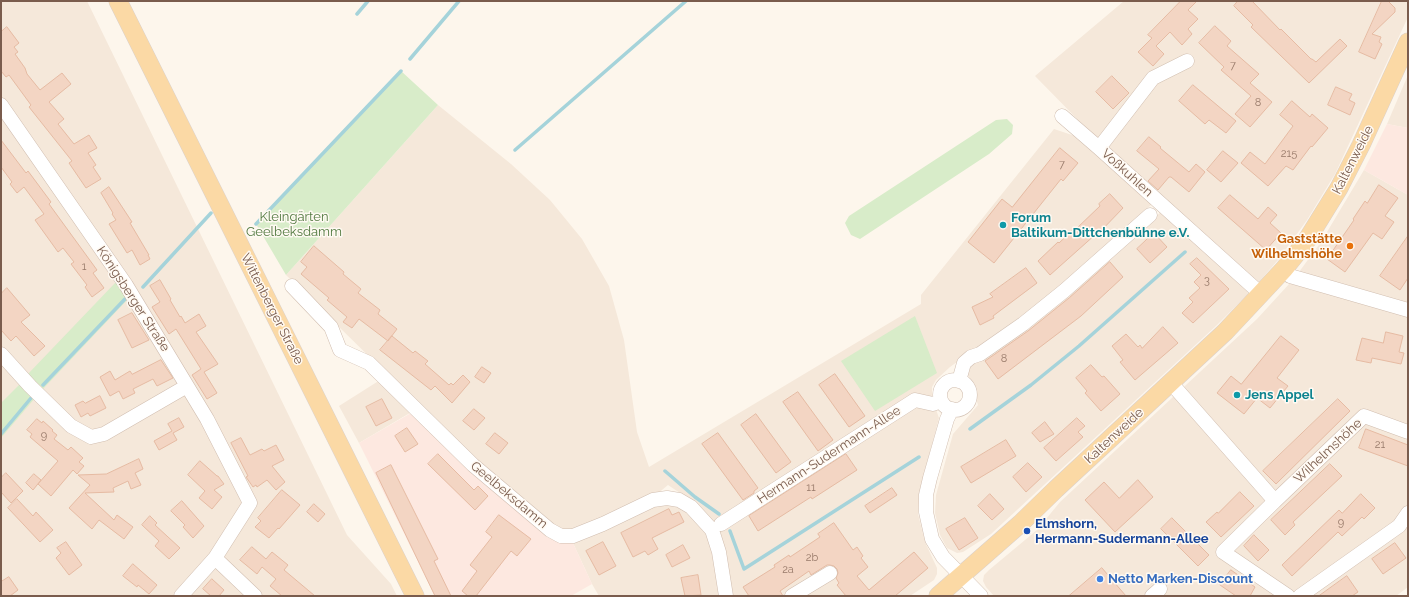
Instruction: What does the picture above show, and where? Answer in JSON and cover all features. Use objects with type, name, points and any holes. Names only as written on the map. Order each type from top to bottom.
[{"type":"main road","name":"Wittenberger Straße","points":[[118,1],[415,596]]},
{"type":"main road","name":"Kaltenweide","points":[[938,596],[1020,524],[1225,332],[1284,269],[1305,243],[1339,188],[1361,145],[1408,42]]},
{"type":"street","points":[[1099,148],[1153,78],[1187,62]]},
{"type":"street","name":"Königsberger Straße","points":[[1,105],[126,285],[207,419],[250,503],[215,558]]},
{"type":"street","name":"Voßkuhlen","points":[[1062,116],[1262,294]]},
{"type":"street","points":[[981,596],[943,557],[932,539],[926,512],[926,495],[947,419],[947,405],[940,391],[942,387],[950,381],[959,381],[964,363],[971,357],[980,354],[1023,324],[1064,291],[1150,215]]},
{"type":"street","points":[[1284,269],[1290,276],[1408,310]]},
{"type":"street","name":"Geelbeksdamm","points":[[292,286],[331,327],[340,350],[369,363],[473,465],[550,530],[561,536],[573,536],[603,524],[653,500],[667,498],[679,500],[691,508],[712,530],[719,552],[726,596]]},
{"type":"street","points":[[1,354],[30,386],[71,426],[91,437],[104,434],[188,386]]},
{"type":"street","name":"Hermann-Sudermann-Allee","points":[[721,524],[915,400],[961,408],[969,398],[969,389],[959,381]]},
{"type":"street","points":[[1171,383],[1275,501]]},
{"type":"street","name":"Wilhelmshöhe","points":[[1288,596],[1223,552],[1364,416],[1408,432]]},
{"type":"street","points":[[1300,596],[1399,526],[1408,513]]},
{"type":"street","points":[[181,596],[215,558],[255,596]]},
{"type":"street","points":[[792,596],[830,573]]},
{"type":"shaded area","points":[[1,1],[87,1],[347,535],[391,584],[397,596],[1,596]]},
{"type":"shaded area","points":[[1124,1],[1408,1],[1408,17],[1335,174],[1307,220],[1278,260],[1258,283],[1086,128],[1035,76]]},
{"type":"shaded area","points":[[1408,75],[1408,128],[1387,124]]},
{"type":"shaded area","points":[[438,105],[511,164],[550,200],[582,239],[609,286],[624,340],[637,432],[649,467],[921,304],[921,295],[1054,129],[1075,136],[1152,204],[1061,288],[950,367],[936,380],[932,387],[932,398],[939,418],[919,493],[918,514],[925,542],[937,568],[937,574],[934,580],[910,596],[730,596],[695,503],[668,485],[656,495],[573,533],[551,527],[465,452],[420,407],[359,443],[339,406],[388,375],[286,275]]},
{"type":"shaded area","points":[[1387,124],[1408,128],[1408,195],[1364,170]]},
{"type":"shaded area","points":[[1364,170],[1408,195],[1408,306],[1299,272],[1321,242]]},
{"type":"shaded area","points":[[1162,211],[1247,288],[1248,294],[1217,325],[991,534],[963,552],[957,553],[947,548],[940,535],[935,513],[936,495],[953,434],[978,405],[967,372],[967,365],[1067,294]]},
{"type":"shaded area","points":[[1290,283],[1408,315],[1408,587],[1396,596],[994,596],[983,581],[984,575],[1037,530],[1060,502],[1257,319]]},
{"type":"shaded area","points":[[411,413],[547,537],[560,542],[573,543],[592,584],[571,596],[435,596],[359,443]]},
{"type":"shaded area","points":[[660,503],[678,503],[710,538],[722,596],[599,596],[573,543]]},
{"type":"green space","name":"Kleingärten Geelbeksdamm","points":[[401,71],[438,105],[286,275],[256,224]]},
{"type":"green space","points":[[1007,119],[1013,125],[1012,134],[989,154],[860,239],[851,235],[845,223],[849,216],[996,120]]},
{"type":"green space","points":[[116,282],[128,299],[43,389],[28,374]]},
{"type":"green space","points":[[915,316],[937,373],[875,411],[841,361]]},
{"type":"green space","points":[[20,384],[35,398],[1,438],[1,403]]},
{"type":"building","points":[[1181,1],[1197,1],[1188,10],[1198,19],[1188,29],[1192,34],[1182,45],[1170,32],[1156,46],[1164,54],[1153,66],[1138,52],[1152,38],[1148,35]]},
{"type":"building","points":[[1238,1],[1252,1],[1280,30],[1281,29],[1311,59],[1316,62],[1340,39],[1347,46],[1309,83],[1251,27],[1253,25],[1234,6]]},
{"type":"building","points":[[1382,1],[1388,1],[1395,8],[1395,12],[1372,34],[1381,37],[1379,42],[1382,44],[1375,59],[1359,52]]},
{"type":"building","points":[[1215,26],[1231,41],[1227,46],[1259,74],[1250,83],[1272,102],[1250,127],[1235,114],[1251,96],[1221,70],[1224,67],[1199,43]]},
{"type":"building","points":[[7,27],[19,43],[14,47],[18,52],[15,54],[25,68],[27,74],[40,90],[62,73],[71,84],[49,102],[64,119],[58,124],[74,144],[89,135],[97,148],[88,153],[96,165],[93,167],[101,179],[86,188],[69,163],[72,161],[29,107],[31,105],[9,75],[6,77],[1,71],[1,32]]},
{"type":"building","points":[[1112,76],[1129,93],[1113,109],[1096,92]]},
{"type":"building","points":[[1193,85],[1236,121],[1226,133],[1209,120],[1205,124],[1179,101]]},
{"type":"building","points":[[1336,87],[1352,94],[1349,100],[1355,103],[1350,115],[1328,105]]},
{"type":"building","points":[[1292,101],[1310,117],[1312,114],[1328,128],[1312,147],[1311,146],[1293,170],[1286,166],[1268,186],[1241,163],[1250,152],[1265,164],[1293,126],[1280,115]]},
{"type":"building","points":[[1149,137],[1189,172],[1196,164],[1205,172],[1189,192],[1171,177],[1169,177],[1158,190],[1148,181],[1159,169],[1137,151]]},
{"type":"building","points":[[1,140],[26,173],[28,171],[51,202],[49,204],[97,270],[93,273],[104,288],[92,297],[85,287],[87,285],[71,264],[74,262],[63,248],[58,252],[35,220],[44,214],[24,187],[17,193],[10,184],[12,182],[1,167]]},
{"type":"building","name":"Forum Baltikum-Dittchenbühne e.V.","points":[[1060,148],[1078,163],[1063,181],[1061,179],[994,263],[968,242],[1002,199],[1012,207]]},
{"type":"building","points":[[1223,151],[1238,163],[1221,182],[1207,170]]},
{"type":"building","points":[[1379,185],[1398,198],[1385,216],[1394,222],[1382,239],[1373,233],[1345,272],[1327,259],[1354,220],[1353,219],[1365,201],[1367,203]]},
{"type":"building","points":[[109,187],[132,222],[130,223],[149,255],[150,259],[140,265],[132,250],[127,253],[109,224],[116,220],[101,193]]},
{"type":"building","points":[[1110,194],[1123,208],[1097,235],[1096,234],[1050,275],[1038,261],[1058,242],[1059,243],[1076,227],[1077,228]]},
{"type":"building","points":[[1230,195],[1258,219],[1268,207],[1277,215],[1270,223],[1281,233],[1266,250],[1218,208]]},
{"type":"building","points":[[1154,233],[1167,247],[1150,263],[1137,249]]},
{"type":"building","points":[[1408,236],[1408,278],[1400,290],[1380,276]]},
{"type":"building","points":[[314,246],[361,289],[358,293],[380,310],[378,314],[397,329],[388,341],[359,319],[352,328],[343,322],[347,317],[327,300],[329,298],[301,274],[307,267],[301,262]]},
{"type":"building","points":[[1197,258],[1229,289],[1193,323],[1182,313],[1193,302],[1189,298],[1200,288],[1194,282],[1201,275],[1190,264]]},
{"type":"building","points":[[1110,262],[1123,277],[1081,316],[998,379],[985,361],[1028,331]]},
{"type":"building","points":[[1026,268],[1037,283],[993,316],[994,318],[980,325],[972,307],[993,297],[990,294]]},
{"type":"building","points":[[160,280],[171,299],[170,300],[185,323],[199,314],[206,326],[196,332],[218,364],[204,372],[217,393],[207,399],[192,375],[201,369],[176,329],[169,334],[152,307],[160,302],[150,286]]},
{"type":"building","points":[[7,288],[30,315],[21,322],[45,346],[34,356],[16,336],[11,341],[1,330],[1,294]]},
{"type":"building","points":[[132,313],[149,340],[132,348],[118,320]]},
{"type":"building","points":[[1163,327],[1178,343],[1135,380],[1120,362],[1123,360],[1112,346],[1126,334],[1138,347],[1140,345],[1142,348]]},
{"type":"building","points":[[1386,332],[1403,336],[1399,352],[1404,353],[1401,364],[1372,358],[1371,363],[1356,360],[1362,338],[1383,343]]},
{"type":"building","points":[[392,336],[413,353],[415,351],[428,361],[425,364],[449,385],[451,383],[453,385],[463,375],[470,382],[452,403],[435,386],[431,390],[380,350]]},
{"type":"building","points":[[1281,336],[1299,350],[1277,378],[1288,386],[1270,408],[1257,398],[1244,414],[1217,393],[1231,376],[1241,384]]},
{"type":"building","points":[[161,360],[173,378],[157,386],[153,379],[133,389],[135,393],[123,399],[119,391],[110,396],[100,377],[110,371],[115,380],[130,371],[132,374]]},
{"type":"building","points":[[1091,365],[1102,377],[1104,376],[1120,394],[1101,411],[1085,393],[1087,391],[1076,378]]},
{"type":"building","points":[[482,367],[491,373],[484,383],[475,377]]},
{"type":"building","points":[[835,374],[865,416],[849,427],[819,385]]},
{"type":"building","points":[[798,392],[833,440],[818,451],[783,402]]},
{"type":"building","points":[[100,396],[106,408],[90,416],[88,413],[81,417],[75,405],[83,401],[85,403]]},
{"type":"building","points":[[382,399],[392,418],[376,426],[366,407]]},
{"type":"building","points":[[1338,399],[1350,411],[1276,484],[1263,471]]},
{"type":"building","points":[[474,409],[485,418],[474,430],[463,421]]},
{"type":"building","points":[[756,414],[791,462],[776,473],[741,425]]},
{"type":"building","points":[[179,418],[184,427],[173,433],[177,440],[159,450],[154,441],[172,431],[168,424]]},
{"type":"building","points":[[1077,418],[1085,426],[1078,432],[1083,437],[1056,461],[1044,448]]},
{"type":"building","points":[[37,419],[42,423],[43,421],[53,430],[52,431],[57,435],[54,439],[68,450],[71,447],[83,458],[79,462],[84,466],[77,474],[73,470],[51,496],[38,484],[58,461],[30,437],[32,434],[27,430]]},
{"type":"building","points":[[1045,422],[1054,434],[1040,442],[1032,433]]},
{"type":"building","points":[[407,428],[418,444],[405,452],[395,436]]},
{"type":"building","points":[[1366,429],[1408,445],[1408,466],[1359,448]]},
{"type":"building","points":[[495,433],[508,443],[499,454],[486,444]]},
{"type":"building","points":[[718,433],[758,488],[754,491],[754,493],[743,500],[702,444]]},
{"type":"building","points":[[241,438],[250,455],[262,449],[264,451],[276,445],[284,460],[272,466],[285,482],[276,490],[267,480],[257,487],[256,485],[253,487],[246,477],[248,476],[231,443]]},
{"type":"building","points":[[1006,440],[1016,456],[971,483],[961,467]]},
{"type":"building","points":[[438,454],[474,490],[478,486],[488,496],[475,510],[428,464]]},
{"type":"building","points":[[846,454],[857,470],[758,531],[749,516]]},
{"type":"building","points":[[139,459],[143,469],[135,473],[141,485],[131,489],[128,481],[113,488],[114,492],[85,493],[114,520],[117,515],[133,527],[124,539],[99,520],[92,529],[69,508],[90,485],[78,475],[106,474]]},
{"type":"building","points":[[200,461],[218,476],[224,484],[214,490],[222,497],[212,509],[199,498],[205,491],[188,475]]},
{"type":"building","points":[[1028,463],[1042,477],[1026,492],[1013,477]]},
{"type":"building","points":[[1330,464],[1342,476],[1293,522],[1295,525],[1285,535],[1271,520]]},
{"type":"building","points":[[391,465],[438,559],[434,561],[451,596],[435,596],[376,473]]},
{"type":"building","points":[[6,473],[23,491],[11,503],[1,492],[1,478]]},
{"type":"building","points":[[34,474],[41,480],[33,490],[26,483]]},
{"type":"building","points":[[1138,480],[1153,497],[1115,532],[1085,500],[1104,482],[1119,498]]},
{"type":"building","points":[[892,488],[897,495],[870,513],[865,506]]},
{"type":"building","points":[[282,490],[300,505],[269,538],[255,527],[261,521],[258,518]]},
{"type":"building","points":[[1240,492],[1254,506],[1221,537],[1206,522]]},
{"type":"building","points":[[990,494],[1004,509],[992,520],[978,506]]},
{"type":"building","points":[[1361,494],[1375,508],[1364,519],[1362,517],[1342,536],[1338,532],[1292,576],[1282,565],[1339,510],[1342,513]]},
{"type":"building","points":[[17,499],[33,516],[36,512],[53,530],[40,542],[8,508]]},
{"type":"building","points":[[182,501],[204,526],[193,538],[183,527],[185,525],[171,511]]},
{"type":"building","points":[[314,504],[325,514],[318,522],[307,512]]},
{"type":"building","points":[[669,509],[672,515],[679,512],[684,522],[652,538],[658,549],[648,555],[645,551],[633,557],[621,533]]},
{"type":"building","points":[[499,515],[531,539],[517,556],[511,551],[476,596],[468,596],[462,591],[477,571],[470,565],[492,537],[486,532]]},
{"type":"building","points":[[150,516],[157,523],[155,525],[180,548],[169,559],[155,546],[159,541],[142,525]]},
{"type":"building","points":[[965,518],[978,538],[959,550],[946,529]]},
{"type":"building","points":[[1172,518],[1209,555],[1198,566],[1161,529]]},
{"type":"building","points":[[834,523],[853,550],[857,547],[863,556],[861,558],[868,567],[857,576],[869,590],[914,552],[928,568],[895,596],[846,596],[837,585],[839,583],[836,578],[838,573],[837,569],[834,566],[827,565],[811,575],[809,571],[780,591],[783,596],[749,596],[743,587],[775,567],[774,565],[789,555],[790,557],[820,537],[818,534]]},
{"type":"building","points":[[1254,535],[1269,550],[1258,561],[1244,546]]},
{"type":"building","points":[[66,542],[82,565],[69,575],[56,558],[61,553],[57,548]]},
{"type":"building","points":[[603,542],[616,566],[599,575],[586,551]]},
{"type":"building","points":[[1395,543],[1406,558],[1383,574],[1372,559]]},
{"type":"building","points":[[683,545],[690,558],[672,567],[666,555]]},
{"type":"building","points":[[252,547],[266,559],[272,552],[288,565],[284,570],[315,596],[282,596],[270,586],[276,579],[262,567],[257,574],[240,560]]},
{"type":"building","points":[[133,564],[157,585],[149,594],[123,576]]},
{"type":"building","name":"Netto Marken-Discount","points":[[1102,568],[1126,596],[1069,596]]},
{"type":"building","points":[[1231,570],[1255,587],[1250,596],[1236,596],[1220,585]]},
{"type":"building","points":[[698,575],[701,595],[685,596],[681,578]]},
{"type":"building","points":[[1347,576],[1358,592],[1352,596],[1319,596]]},
{"type":"building","points":[[9,577],[18,590],[10,596],[1,596],[1,582]]},
{"type":"building","points":[[212,579],[224,590],[219,596],[211,596],[203,589]]},
{"type":"waterway","points":[[357,14],[368,1]]},
{"type":"waterway","points":[[410,59],[459,1]]},
{"type":"waterway","points":[[515,150],[686,1]]},
{"type":"waterway","points":[[256,224],[401,71]]},
{"type":"waterway","points":[[143,287],[211,213]]},
{"type":"waterway","points":[[970,429],[1031,385],[1079,346],[1185,252]]},
{"type":"waterway","points":[[43,385],[125,299]]},
{"type":"waterway","points":[[1,434],[31,398]]},
{"type":"waterway","points":[[730,531],[744,569],[919,457]]},
{"type":"waterway","points":[[665,471],[695,497],[719,514]]},
{"type":"place","name":"Forum Baltikum-Dittchenbühne e.V.","points":[[1003,225]]},
{"type":"place","name":"Gaststätte Wilhelmshöhe","points":[[1350,246]]},
{"type":"place","name":"Jens Appel","points":[[1237,395]]},
{"type":"place","name":"Elmshorn, Hermann-Sudermann-Allee","points":[[1027,531]]},
{"type":"place","name":"Netto Marken-Discount","points":[[1100,579]]}]
